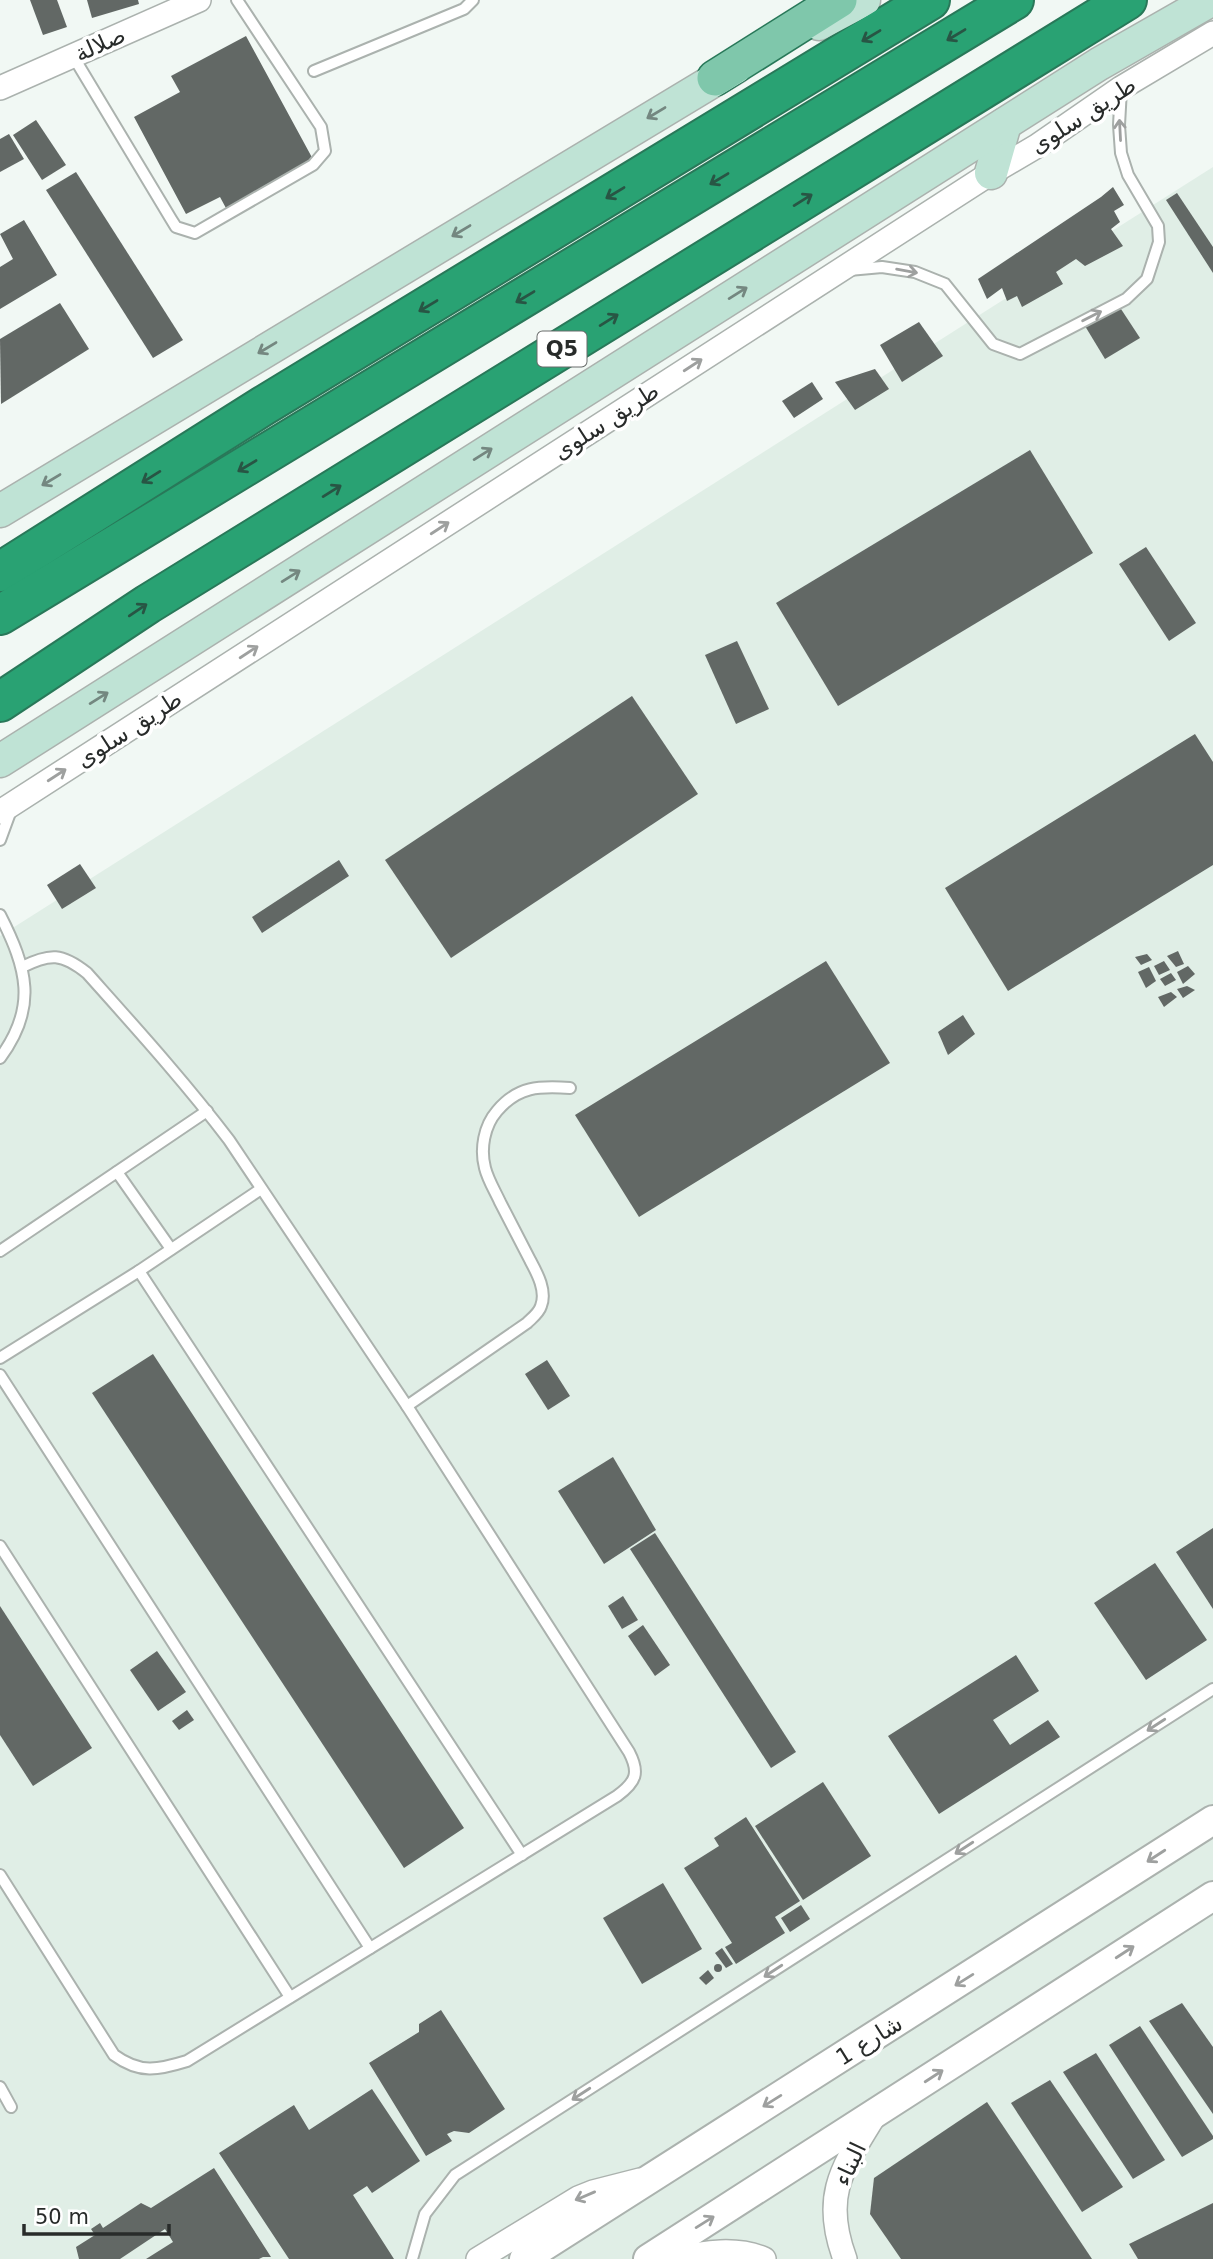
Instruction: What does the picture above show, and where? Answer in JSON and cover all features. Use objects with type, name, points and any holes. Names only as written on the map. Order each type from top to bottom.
[{"type":"highway","points":[[0,572],[263,406],[930,0]]},
{"type":"highway","points":[[0,615],[1014,0]]},
{"type":"highway","name":"Q5","points":[[0,702],[148,604],[1128,0]]},
{"type":"main road","points":[[0,511],[715,78],[839,0]]},
{"type":"main road","points":[[715,78],[864,0]]},
{"type":"main road","name":"طريق سلوى","points":[[0,761],[1099,64],[1211,0]]},
{"type":"main road","points":[[991,173],[1005,124]]},
{"type":"street","name":"صلالة","points":[[0,88],[200,0]]},
{"type":"street","name":"طريق سلوى","points":[[7,807],[991,173],[1037,146],[1121,88],[1213,33]]},
{"type":"street","name":"شارع 1","points":[[524,2259],[1213,1820]]},
{"type":"street","points":[[648,2259],[1213,1896]]},
{"type":"street","name":"البناء","points":[[845,2259],[835,2227],[834,2202],[839,2179],[848,2159],[876,2112]]},
{"type":"street","points":[[478,2259],[578,2198],[650,2177]]},
{"type":"street","points":[[676,2259],[727,2252],[764,2259]]},
{"type":"lane","points":[[73,55],[176,227],[195,233],[313,164],[325,151],[321,127],[237,0]]},
{"type":"lane","points":[[314,71],[464,9],[473,0]]},
{"type":"lane","points":[[839,271],[883,267],[915,272],[945,284],[993,344],[1020,354],[1126,299],[1146,279],[1159,242],[1158,226],[1128,175],[1121,153],[1121,88]]},
{"type":"lane","points":[[0,840],[7,807]]},
{"type":"lane","points":[[0,915],[22,967],[25,995],[20,1026],[0,1058]]},
{"type":"lane","points":[[0,1875],[114,2055],[126,2064],[142,2069],[163,2068],[187,2061],[522,1855],[628,1788],[635,1776],[635,1764],[407,1406],[229,1140],[167,1063],[87,973],[62,957],[52,956],[22,967]]},
{"type":"lane","points":[[407,1406],[527,1323],[541,1306],[538,1277],[491,1184],[482,1149],[486,1131],[494,1115],[506,1101],[522,1091],[540,1086],[570,1088]]},
{"type":"lane","points":[[0,1251],[207,1111]]},
{"type":"lane","points":[[117,1172],[171,1249]]},
{"type":"lane","points":[[0,1358],[139,1271],[261,1189]]},
{"type":"lane","points":[[139,1271],[522,1855]]},
{"type":"lane","points":[[0,1375],[370,1948]]},
{"type":"lane","points":[[0,1546],[290,1997]]},
{"type":"lane","points":[[412,2259],[425,2214],[455,2175],[1213,1689]]},
{"type":"lane","points":[[0,2087],[11,2107]]},
{"type":"shaded area","points":[[1213,167],[1213,2259],[0,2259],[0,936]]},
{"type":"building","points":[[30,0],[57,0],[67,27],[43,35]]},
{"type":"building","points":[[87,0],[138,0],[139,4],[92,18]]},
{"type":"building","points":[[246,36],[315,163],[227,210],[220,197],[186,214],[134,117],[180,92],[171,76]]},
{"type":"building","points":[[36,120],[66,165],[42,180],[13,135]]},
{"type":"building","points":[[9,134],[24,159],[0,172],[0,139]]},
{"type":"building","points":[[76,172],[183,340],[153,358],[46,190]]},
{"type":"building","points":[[1113,187],[1124,205],[1114,211],[1120,222],[1111,229],[1123,246],[1085,266],[1076,259],[1056,272],[1063,284],[1022,307],[1017,296],[1007,301],[1002,288],[987,299],[978,279]]},
{"type":"building","points":[[1177,193],[1213,247],[1213,273],[1166,200]]},
{"type":"building","points":[[24,220],[57,275],[0,309],[0,267],[13,259],[0,234]]},
{"type":"building","points":[[60,303],[89,349],[1,404],[0,339]]},
{"type":"building","points":[[1119,306],[1140,338],[1105,359],[1085,326]]},
{"type":"building","points":[[919,322],[943,356],[902,382],[880,345]]},
{"type":"building","points":[[875,369],[889,389],[855,410],[835,382]]},
{"type":"building","points":[[812,382],[823,399],[794,418],[782,401]]},
{"type":"building","points":[[1030,450],[1093,553],[838,706],[776,603]]},
{"type":"building","points":[[1146,547],[1196,623],[1169,641],[1119,564]]},
{"type":"building","points":[[737,641],[769,709],[736,724],[705,655]]},
{"type":"building","points":[[632,696],[698,794],[451,958],[385,860]]},
{"type":"building","points":[[1195,734],[1213,762],[1213,865],[1008,991],[945,888]]},
{"type":"building","points":[[339,860],[349,876],[262,933],[252,917]]},
{"type":"building","points":[[80,864],[96,888],[62,909],[47,885]]},
{"type":"building","points":[[1178,951],[1184,964],[1176,967],[1167,956]]},
{"type":"building","points":[[1147,954],[1152,960],[1141,965],[1135,957]]},
{"type":"building","points":[[826,961],[890,1063],[639,1217],[575,1115]]},
{"type":"building","points":[[1164,961],[1170,970],[1159,975],[1154,966]]},
{"type":"building","points":[[1188,966],[1195,974],[1183,984],[1177,972]]},
{"type":"building","points":[[1149,967],[1156,981],[1146,988],[1138,972]]},
{"type":"building","points":[[1171,973],[1176,980],[1165,986],[1160,979]]},
{"type":"building","points":[[1187,986],[1195,990],[1183,998],[1177,989]]},
{"type":"building","points":[[1171,992],[1177,997],[1164,1007],[1158,997]]},
{"type":"building","points":[[963,1015],[975,1034],[948,1055],[938,1032]]},
{"type":"building","points":[[153,1354],[464,1828],[404,1868],[92,1393]]},
{"type":"building","points":[[547,1360],[570,1396],[548,1410],[525,1374]]},
{"type":"building","points":[[613,1457],[656,1530],[604,1564],[558,1491]]},
{"type":"building","points":[[1213,1528],[1213,1609],[1176,1552]]},
{"type":"building","points":[[655,1533],[796,1752],[771,1768],[630,1549]]},
{"type":"building","points":[[1155,1563],[1207,1640],[1146,1680],[1094,1603]]},
{"type":"building","points":[[623,1596],[638,1620],[622,1629],[608,1606]]},
{"type":"building","points":[[0,1606],[92,1748],[33,1786],[0,1735]]},
{"type":"building","points":[[643,1625],[670,1665],[655,1676],[628,1636]]},
{"type":"building","points":[[157,1651],[186,1692],[158,1711],[130,1670]]},
{"type":"building","points":[[1016,1655],[1039,1691],[993,1720],[1010,1745],[1048,1720],[1060,1737],[939,1814],[888,1736]]},
{"type":"building","points":[[187,1710],[194,1720],[179,1730],[172,1721]]},
{"type":"building","points":[[823,1782],[871,1856],[803,1900],[755,1826]]},
{"type":"building","points":[[746,1817],[800,1901],[775,1917],[785,1933],[736,1964],[725,1947],[732,1943],[684,1868],[719,1846],[714,1838]]},
{"type":"building","points":[[663,1883],[702,1949],[642,1984],[603,1918]]},
{"type":"building","points":[[801,1905],[810,1919],[790,1932],[781,1918]]},
{"type":"building","points":[[722,1948],[733,1964],[726,1968],[715,1953]]},
{"type":"building","points":[[718,1964],[722,1968],[718,1972],[714,1968]]},
{"type":"building","points":[[708,1970],[714,1978],[706,1985],[699,1978]]},
{"type":"building","points":[[1182,2003],[1213,2047],[1213,2114],[1149,2021]]},
{"type":"building","points":[[441,2010],[505,2109],[469,2133],[454,2131],[447,2134],[452,2141],[426,2156],[369,2063],[419,2032],[419,2024]]},
{"type":"building","points":[[1140,2026],[1213,2136],[1213,2139],[1182,2157],[1109,2045]]},
{"type":"building","points":[[1096,2053],[1165,2160],[1133,2179],[1063,2072]]},
{"type":"building","points":[[1050,2080],[1123,2187],[1082,2212],[1011,2103]]},
{"type":"building","points":[[372,2089],[420,2161],[372,2193],[367,2186],[353,2195],[394,2259],[289,2259],[219,2153],[294,2105],[309,2130]]},
{"type":"building","points":[[987,2102],[1092,2259],[901,2259],[870,2214],[874,2178]]},
{"type":"building","points":[[214,2168],[271,2257],[146,2259],[173,2242],[165,2229],[120,2259],[79,2259],[76,2247],[95,2235],[91,2229],[100,2223],[103,2228],[141,2203],[151,2208]]},
{"type":"building","points":[[1213,2203],[1213,2259],[1138,2259],[1129,2244]]}]
